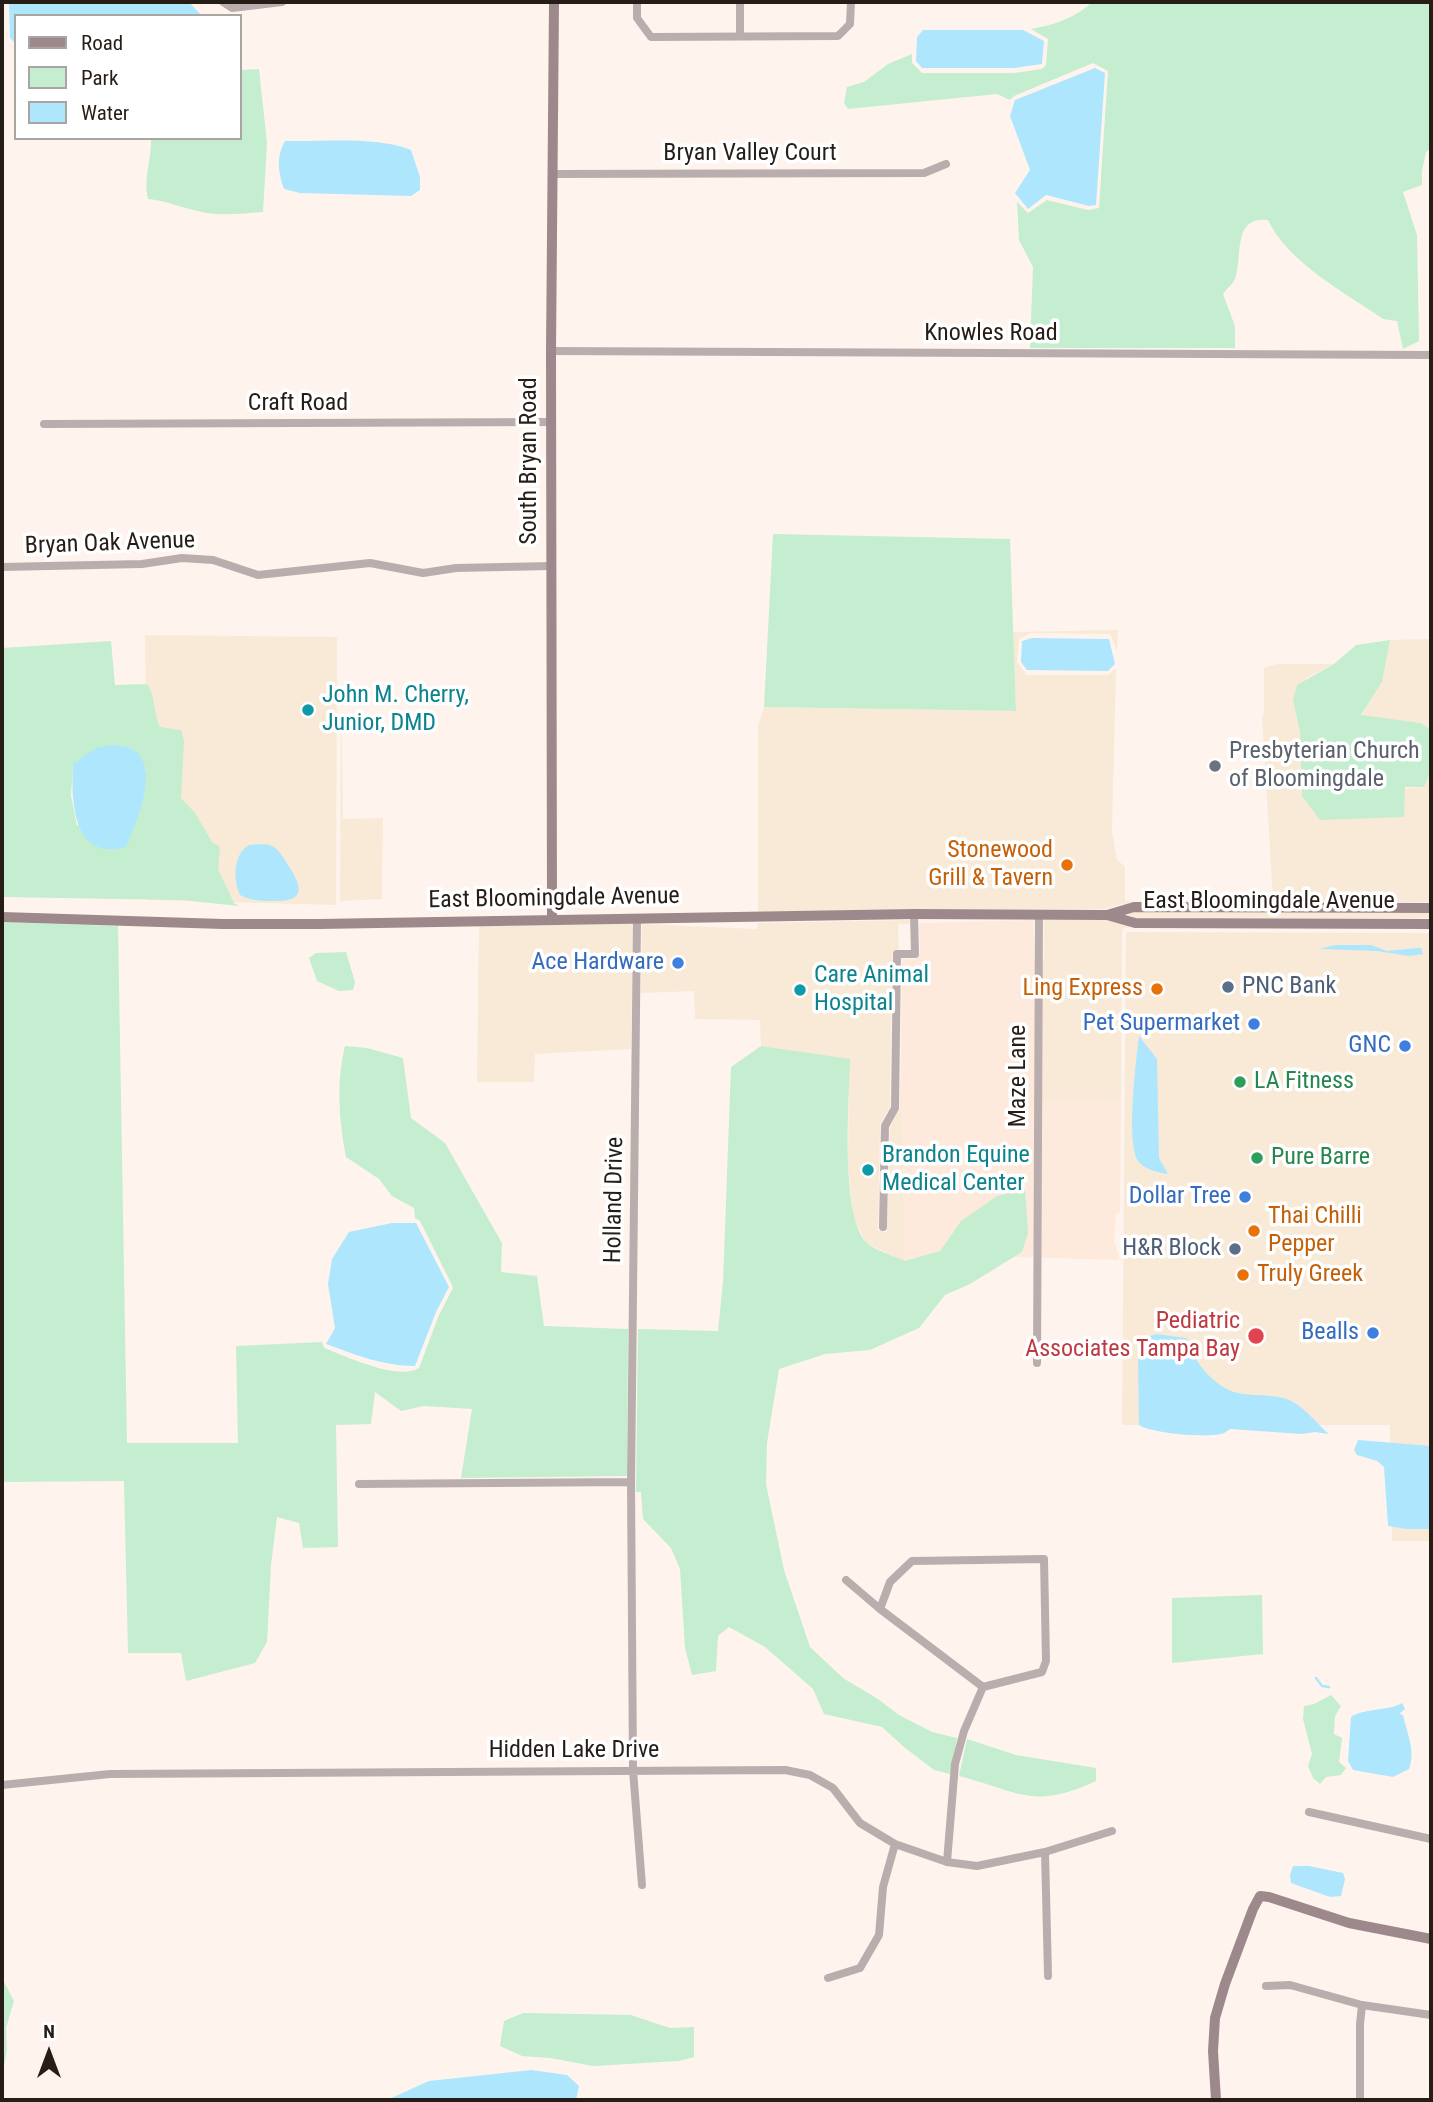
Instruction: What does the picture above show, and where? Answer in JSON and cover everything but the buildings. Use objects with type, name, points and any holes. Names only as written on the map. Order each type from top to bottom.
[{"type":"main road","name":"South Bryan Road","points":[[552,920],[551,351],[554,2]]},
{"type":"main road","name":"East Bloomingdale Avenue","points":[[1107,915],[1134,907],[1431,908]]},
{"type":"main road","name":"East Bloomingdale Avenue","points":[[2,917],[223,924],[1039,914],[1107,915],[1135,923],[1431,924]]},
{"type":"main road","points":[[1216,2100],[1213,2041],[1218,2006],[1260,1896],[1349,1923],[1431,1939]]},
{"type":"street","points":[[223,2],[232,8],[282,2]]},
{"type":"street","points":[[637,2],[637,19],[652,37],[838,36],[850,24],[851,2]]},
{"type":"street","points":[[740,2],[740,36]]},
{"type":"street","name":"Bryan Valley Court","points":[[552,174],[924,173],[946,164]]},
{"type":"street","name":"Knowles Road","points":[[551,351],[1431,355]]},
{"type":"street","name":"Craft Road","points":[[44,425],[552,422]]},
{"type":"street","name":"Bryan Oak Avenue","points":[[2,567],[142,564],[182,558],[213,560],[258,575],[370,563],[423,573],[457,568],[551,566]]},
{"type":"street","points":[[883,1227],[885,1126],[895,1108],[897,954],[915,954],[914,914]]},
{"type":"street","name":"Maze Lane","points":[[1037,1363],[1039,914]]},
{"type":"street","name":"Holland Drive","points":[[637,919],[631,1482],[633,1770],[642,1885]]},
{"type":"street","points":[[359,1484],[631,1482]]},
{"type":"street","points":[[880,1609],[890,1582],[912,1561],[1044,1559],[1046,1661],[1042,1672],[983,1687]]},
{"type":"street","points":[[846,1580],[983,1687]]},
{"type":"street","points":[[947,1861],[955,1764],[964,1731],[983,1687]]},
{"type":"street","name":"Hidden Lake Drive","points":[[2,1785],[110,1774],[785,1770],[810,1775],[833,1788],[860,1823],[895,1844],[947,1861],[977,1866],[1045,1852],[1112,1831]]},
{"type":"street","points":[[1309,1812],[1431,1839]]},
{"type":"street","points":[[828,1979],[860,1968],[879,1935],[883,1887],[895,1844]]},
{"type":"street","points":[[1045,1852],[1048,1976]]},
{"type":"street","points":[[1266,1986],[1290,1985],[1362,2005],[1431,2015]]},
{"type":"street","points":[[1360,2100],[1362,2005]]},
{"type":"shaded area","points":[[1118,630],[1117,651],[1110,634],[1031,633],[1019,639],[1017,662],[1027,675],[1108,675],[1116,668],[1112,831],[1117,860],[1125,866],[1125,901],[1273,899],[1262,717],[1264,668],[1278,664],[1334,664],[1306,678],[1293,700],[1300,732],[1302,796],[1424,787],[1431,771],[1431,902],[1134,901],[1104,909],[919,909],[758,913],[758,726],[764,707],[1016,711],[1013,632]]},
{"type":"shaded area","points":[[145,635],[337,637],[336,905],[148,900]]},
{"type":"shaded area","points":[[1431,639],[1431,730],[1421,723],[1361,716],[1382,682],[1390,640]]},
{"type":"shaded area","points":[[341,685],[343,819],[383,818],[382,899],[340,901]]},
{"type":"shaded area","points":[[1135,912],[1431,913],[1431,918],[1135,918],[1126,915]]},
{"type":"shaded area","points":[[910,920],[910,924],[898,924],[899,949],[892,954],[890,1106],[880,1125],[878,1231],[887,1232],[890,1127],[900,1108],[901,1044],[905,1262],[866,1243],[853,1216],[848,1166],[849,1060],[761,1046],[760,1020],[695,1019],[694,991],[641,993],[642,924],[757,929],[758,923]]},
{"type":"shaded area","points":[[1033,920],[1035,959],[1044,959],[1044,920],[1107,920],[1130,927],[1124,928],[1122,932],[1121,1103],[1037,1101]]},
{"type":"shaded area","points":[[1033,920],[1037,1101],[1121,1103],[1120,1212],[1116,1214],[1114,1241],[1120,1260],[1014,1257],[1022,1252],[961,1221],[940,1251],[905,1262],[902,959],[915,959],[920,954],[919,923]]},
{"type":"shaded area","points":[[633,924],[631,1049],[535,1054],[534,1082],[477,1082],[479,926]]},
{"type":"shaded area","points":[[1126,932],[1431,933],[1431,1541],[1392,1541],[1390,1425],[1122,1425]]},
{"type":"green space","points":[[1093,2],[1431,2],[1431,149],[1426,152],[1422,185],[1403,192],[1417,235],[1419,341],[1403,349],[1397,321],[1383,319],[1319,276],[1289,250],[1268,220],[1256,220],[1243,232],[1237,273],[1223,294],[1235,326],[1235,348],[1030,348],[1033,267],[1019,240],[1017,202],[1028,213],[1047,200],[1088,210],[1099,208],[1108,71],[1093,63],[1010,100],[997,94],[848,109],[844,103],[847,87],[864,82],[888,64],[912,54],[912,63],[922,73],[1014,73],[1042,69],[1046,65],[1048,39],[1031,29],[1064,20]]},
{"type":"green space","points":[[259,69],[267,143],[263,212],[214,214],[148,199],[151,140],[242,140],[242,70]]},
{"type":"green space","points":[[773,534],[1010,539],[1016,711],[764,707]]},
{"type":"green space","points":[[1390,640],[1382,682],[1361,715],[1421,723],[1431,730],[1431,771],[1424,787],[1405,787],[1404,817],[1320,820],[1302,796],[1300,732],[1293,700],[1297,685],[1334,664],[1356,645]]},
{"type":"green space","points":[[111,641],[115,685],[147,684],[160,727],[181,730],[184,741],[181,798],[195,813],[212,842],[220,847],[218,869],[234,903],[239,906],[181,900],[2,897],[2,648]],"holes":[[[73,764],[146,768],[77,826],[71,796]]]},
{"type":"green space","points":[[2,922],[118,926],[127,1443],[238,1443],[236,1346],[322,1342],[324,1348],[371,1366],[398,1371],[419,1368],[439,1315],[453,1288],[420,1221],[415,1218],[414,1208],[392,1196],[379,1179],[346,1157],[340,1101],[340,1074],[345,1046],[367,1048],[403,1058],[411,1118],[445,1143],[502,1243],[501,1272],[537,1276],[544,1326],[628,1329],[627,1476],[461,1478],[472,1409],[424,1406],[401,1411],[375,1392],[371,1424],[336,1425],[338,1547],[303,1548],[299,1523],[277,1517],[271,1565],[267,1642],[255,1663],[186,1681],[181,1653],[128,1653],[124,1481],[2,1482]]},
{"type":"green space","points":[[346,952],[355,982],[353,990],[339,991],[317,981],[309,958],[316,953]]},
{"type":"green space","points":[[761,1046],[850,1059],[849,1183],[858,1228],[866,1242],[873,1247],[905,1261],[940,1251],[961,1221],[997,1196],[1025,1189],[1028,1233],[1022,1252],[970,1284],[945,1295],[919,1328],[870,1350],[825,1354],[779,1369],[767,1443],[766,1484],[784,1570],[810,1647],[843,1678],[899,1715],[932,1732],[957,1738],[950,1774],[934,1770],[882,1727],[824,1714],[813,1689],[765,1647],[729,1627],[718,1636],[716,1671],[692,1675],[685,1648],[680,1569],[671,1548],[643,1519],[641,1492],[636,1492],[638,1329],[718,1331],[723,1282],[731,1067]]},
{"type":"green space","points":[[1262,1595],[1263,1654],[1172,1663],[1172,1598]]},
{"type":"green space","points":[[1331,1695],[1341,1706],[1335,1716],[1334,1734],[1342,1738],[1339,1762],[1346,1768],[1341,1775],[1326,1777],[1320,1784],[1313,1778],[1308,1766],[1312,1754],[1303,1719],[1304,1706]]},
{"type":"green space","points":[[967,1739],[1016,1755],[1096,1768],[1096,1781],[1057,1795],[1041,1796],[1013,1792],[959,1776]]},
{"type":"green space","points":[[2,1978],[14,2001],[6,2028],[7,2050],[2,2076]]},
{"type":"green space","points":[[523,2013],[631,2015],[670,2028],[694,2027],[694,2057],[679,2061],[593,2066],[522,2056],[500,2046],[504,2021]]},
{"type":"water","points":[[9,2],[189,2],[200,14],[14,14],[14,42],[10,38]]},
{"type":"water","points":[[923,30],[1023,30],[1044,41],[1042,64],[1014,68],[922,68],[916,61],[917,37]]},
{"type":"water","points":[[1095,68],[1105,73],[1096,205],[1089,206],[1046,195],[1028,209],[1015,193],[1030,170],[1010,116],[1015,100]]},
{"type":"water","points":[[285,141],[366,141],[411,150],[420,177],[420,190],[411,196],[300,193],[284,189],[279,165]]},
{"type":"water","points":[[1032,638],[1109,639],[1115,664],[1108,671],[1027,670],[1021,662],[1022,641]]},
{"type":"water","points":[[113,745],[130,748],[140,756],[145,767],[146,780],[140,809],[126,847],[108,849],[95,845],[85,837],[78,824],[73,794],[73,764],[96,748]]},
{"type":"water","points":[[249,845],[272,846],[277,850],[290,868],[299,888],[295,897],[283,901],[265,901],[240,895],[236,882],[237,861]]},
{"type":"water","points":[[1335,945],[1371,945],[1387,951],[1421,948],[1423,954],[1409,956],[1377,951],[1319,949]]},
{"type":"water","points":[[1139,1036],[1157,1059],[1159,1158],[1168,1174],[1144,1166],[1138,1161],[1134,1151],[1133,1100]]},
{"type":"water","points":[[392,1223],[416,1223],[449,1287],[415,1366],[381,1362],[326,1344],[335,1328],[328,1284],[332,1259],[349,1232]]},
{"type":"water","points":[[1156,1334],[1186,1338],[1201,1366],[1225,1388],[1238,1393],[1290,1400],[1329,1434],[1230,1429],[1221,1434],[1191,1435],[1139,1425],[1138,1361],[1141,1339]]},
{"type":"water","points":[[1358,1440],[1431,1446],[1431,1529],[1388,1526],[1384,1467],[1377,1461],[1357,1455],[1354,1450]]},
{"type":"water","points":[[1402,1703],[1405,1709],[1399,1714],[1403,1715],[1411,1749],[1409,1769],[1393,1777],[1353,1770],[1348,1761],[1351,1717]]},
{"type":"water","points":[[1293,1866],[1309,1866],[1343,1873],[1345,1879],[1341,1896],[1330,1897],[1291,1883]]},
{"type":"water","points":[[531,2070],[567,2075],[579,2086],[576,2100],[387,2100],[429,2081]]},
{"type":"waterway","points":[[1316,1678],[1322,1686],[1329,1687]]},
{"type":"place","name":"John M. Cherry, Junior, DMD","points":[[308,710]]},
{"type":"place","name":"Presbyterian Church of Bloomingdale","points":[[1215,766]]},
{"type":"place","name":"Stonewood Grill & Tavern","points":[[1067,865]]},
{"type":"place","name":"Ace Hardware","points":[[678,963]]},
{"type":"place","name":"PNC Bank","points":[[1228,987]]},
{"type":"place","name":"Ling Express","points":[[1157,989]]},
{"type":"place","name":"Care Animal Hospital","points":[[800,990]]},
{"type":"place","name":"Pet Supermarket","points":[[1254,1024]]},
{"type":"place","name":"GNC","points":[[1405,1046]]},
{"type":"place","name":"LA Fitness","points":[[1240,1082]]},
{"type":"place","name":"Pure Barre","points":[[1257,1158]]},
{"type":"place","name":"Brandon Equine Medical Center","points":[[868,1170]]},
{"type":"place","name":"Dollar Tree","points":[[1245,1197]]},
{"type":"place","name":"Thai Chilli Pepper","points":[[1254,1231]]},
{"type":"place","name":"H&R Block","points":[[1235,1249]]},
{"type":"place","name":"Truly Greek","points":[[1243,1275]]},
{"type":"place","name":"Bealls","points":[[1373,1333]]},
{"type":"place","name":"Pediatric Associates Tampa Bay","points":[[1256,1336]]}]
